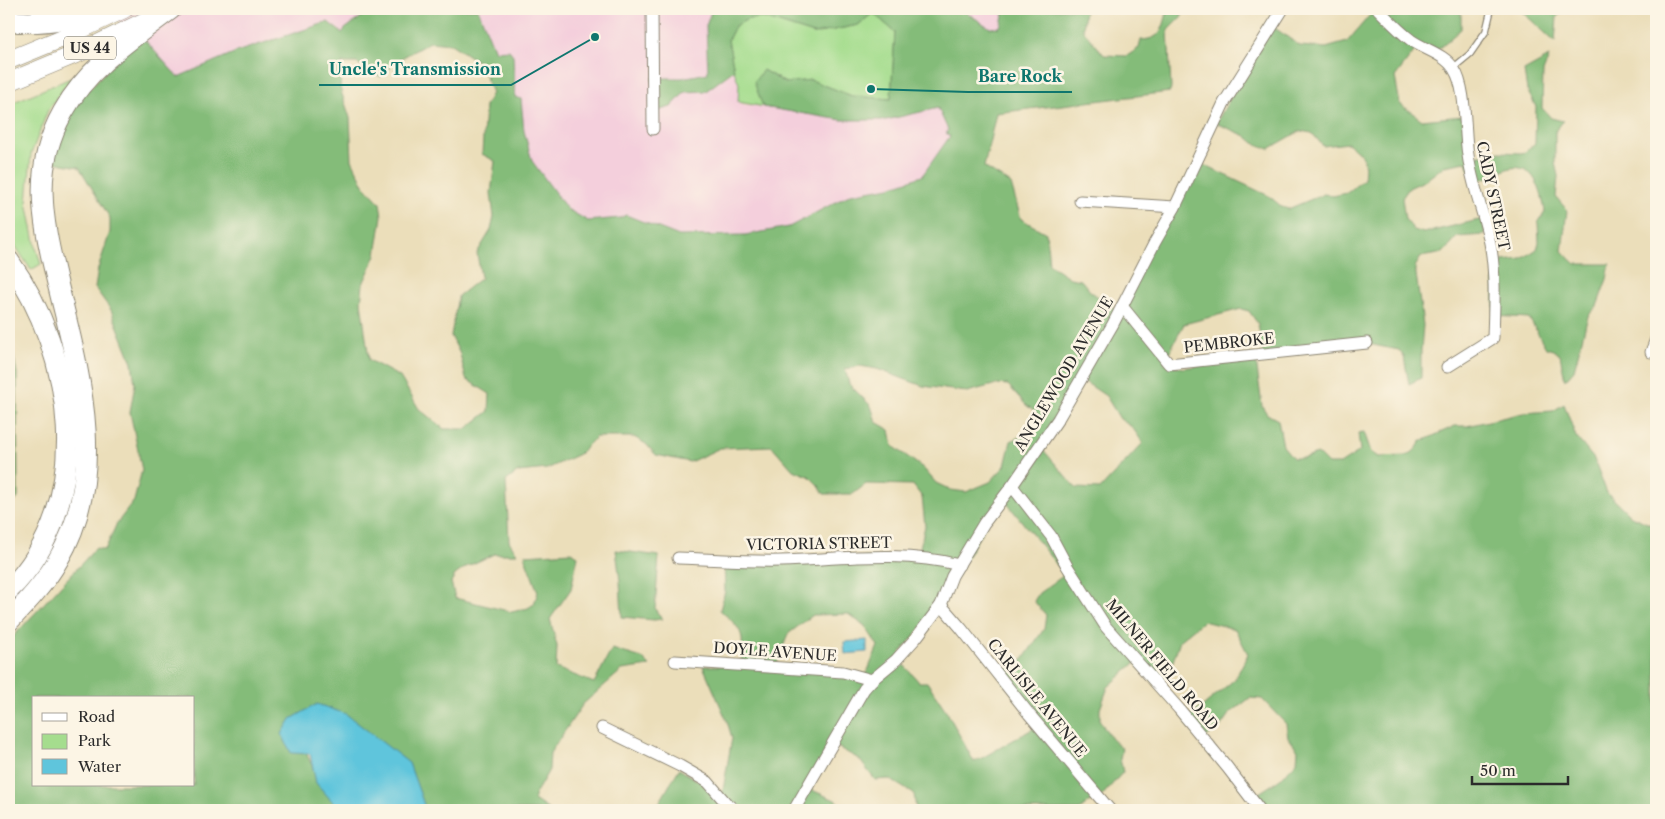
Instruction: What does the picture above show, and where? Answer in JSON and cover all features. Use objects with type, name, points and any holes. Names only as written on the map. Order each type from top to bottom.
[{"type":"highway","points":[[9,21],[56,21],[102,9]]},
{"type":"highway","points":[[9,621],[41,586],[64,550],[79,506],[86,461],[86,426],[81,382],[44,226],[42,196],[47,151],[62,113],[83,82],[110,55],[170,9]]},
{"type":"highway","points":[[9,261],[36,307],[54,352],[62,386],[67,435],[63,484],[55,518],[34,560],[9,590]]},
{"type":"main road","name":"US 44","points":[[9,60],[65,37],[124,9]]},
{"type":"main road","name":"US 44","points":[[9,82],[81,52],[170,9]]},
{"type":"street","points":[[652,9],[653,129]]},
{"type":"street","name":"ANGLEWOOD AVENUE","points":[[794,810],[854,705],[872,680],[896,660],[916,638],[941,605],[952,576],[984,523],[1058,419],[1175,207],[1224,103],[1284,9]]},
{"type":"street","points":[[1378,9],[1410,39],[1443,57],[1453,68]]},
{"type":"street","name":"CADY STREET","points":[[1447,367],[1493,338],[1495,292],[1490,244],[1468,156],[1461,92],[1453,68]]},
{"type":"street","points":[[1080,201],[1175,207]]},
{"type":"street","name":"PEMBROKE","points":[[1122,306],[1169,364],[1367,343]]},
{"type":"street","points":[[1651,352],[1656,339]]},
{"type":"street","name":"MILNER FIELD ROAD","points":[[1012,486],[1051,536],[1066,566],[1106,627],[1179,709],[1260,810]]},
{"type":"street","name":"VICTORIA STREET","points":[[678,558],[782,561],[887,557],[937,559],[958,565]]},
{"type":"street","name":"CARLISLE AVENUE","points":[[941,605],[1110,810]]},
{"type":"street","name":"DOYLE AVENUE","points":[[675,661],[842,672],[872,680]]},
{"type":"street","points":[[602,728],[680,766],[708,782],[727,804],[735,810]]},
{"type":"lane","points":[[1453,68],[1470,54],[1486,31],[1491,10]]},
{"type":"shaded area","points":[[111,9],[372,9],[345,29],[342,34],[337,28],[236,52],[178,77],[141,37],[133,42]]},
{"type":"shaded area","points":[[478,9],[712,9],[706,26],[708,74],[682,78],[652,78],[671,107],[685,92],[706,91],[734,71],[739,84],[738,102],[742,104],[842,120],[886,120],[938,108],[951,136],[922,176],[890,187],[851,194],[789,227],[745,235],[679,236],[626,215],[621,218],[588,221],[567,209],[532,161],[515,97],[513,55],[509,50],[495,51]]},
{"type":"shaded area","points":[[961,9],[1005,9],[1000,27],[990,28]]},
{"type":"green space","points":[[372,9],[478,9],[495,51],[509,50],[513,55],[515,97],[521,99],[524,131],[532,161],[567,209],[588,221],[620,218],[626,215],[679,236],[745,235],[789,227],[851,194],[890,187],[922,176],[950,136],[946,133],[948,130],[938,108],[886,120],[842,120],[763,107],[754,82],[763,70],[785,83],[811,80],[852,96],[891,99],[895,32],[873,13],[858,25],[814,34],[763,18],[748,19],[735,26],[728,40],[734,70],[706,91],[685,92],[671,107],[657,111],[652,78],[682,78],[708,73],[706,26],[712,9],[961,9],[990,28],[1000,27],[1005,9],[1085,9],[1083,30],[1104,55],[1127,56],[1139,48],[1141,40],[1154,37],[1161,31],[1168,9],[1189,9],[1168,30],[1170,92],[996,113],[984,167],[1011,184],[1021,219],[1046,233],[1049,264],[1070,278],[1081,280],[1090,291],[1118,311],[1197,162],[1269,196],[1282,207],[1288,209],[1324,194],[1333,196],[1347,193],[1364,179],[1365,166],[1363,158],[1348,143],[1323,146],[1312,133],[1300,131],[1269,149],[1254,143],[1246,136],[1216,123],[1272,26],[1300,46],[1326,48],[1347,42],[1375,9],[1461,9],[1461,29],[1437,50],[1419,45],[1395,77],[1400,104],[1422,120],[1462,116],[1468,157],[1500,152],[1521,153],[1525,152],[1535,143],[1536,107],[1527,90],[1524,71],[1549,57],[1543,72],[1542,108],[1551,118],[1563,121],[1555,132],[1555,163],[1558,176],[1556,197],[1567,210],[1562,251],[1576,264],[1610,264],[1607,279],[1597,306],[1588,316],[1574,370],[1565,380],[1560,355],[1546,348],[1529,318],[1494,316],[1494,262],[1522,259],[1537,249],[1539,242],[1538,223],[1545,212],[1539,187],[1530,173],[1516,167],[1487,178],[1473,180],[1466,162],[1444,166],[1426,180],[1409,188],[1402,198],[1405,219],[1414,230],[1424,233],[1483,219],[1485,235],[1457,237],[1443,253],[1421,257],[1415,267],[1423,325],[1421,378],[1409,384],[1404,357],[1399,350],[1368,344],[1263,356],[1258,324],[1249,311],[1241,309],[1184,324],[1164,362],[1183,368],[1252,359],[1256,361],[1262,406],[1267,414],[1278,420],[1283,446],[1293,458],[1304,458],[1318,454],[1328,464],[1340,464],[1360,451],[1358,433],[1364,432],[1371,452],[1378,457],[1405,456],[1410,454],[1420,442],[1455,426],[1467,426],[1523,413],[1553,411],[1564,404],[1576,437],[1594,459],[1607,493],[1631,516],[1656,527],[1656,810],[1257,810],[1250,799],[1279,780],[1297,762],[1298,750],[1288,737],[1286,724],[1262,699],[1250,698],[1229,714],[1220,727],[1202,740],[1185,721],[1235,679],[1248,654],[1235,629],[1203,621],[1180,640],[1168,676],[1156,685],[1135,663],[1108,687],[1100,709],[1100,721],[1112,739],[1122,748],[1120,759],[1123,772],[1100,798],[1094,798],[1080,810],[916,810],[914,794],[889,779],[875,780],[859,759],[830,743],[807,788],[835,800],[847,810],[655,810],[679,769],[722,796],[732,738],[727,721],[703,666],[741,666],[741,634],[735,624],[720,610],[725,591],[724,562],[918,556],[925,526],[922,497],[913,485],[866,484],[853,494],[824,494],[809,476],[793,470],[772,446],[720,448],[690,462],[656,455],[646,444],[634,437],[596,437],[579,454],[547,469],[518,472],[506,481],[509,541],[517,554],[494,554],[466,567],[455,575],[451,582],[455,598],[512,612],[528,608],[534,604],[538,592],[525,555],[571,552],[578,556],[571,589],[550,619],[557,646],[556,668],[594,683],[612,649],[642,658],[650,666],[622,670],[583,704],[550,753],[549,770],[534,796],[534,800],[549,810],[423,810],[305,750],[321,786],[346,810],[9,810],[9,641],[96,548],[105,550],[117,523],[134,501],[142,470],[130,412],[135,384],[132,362],[111,310],[95,288],[98,269],[110,232],[110,218],[79,167],[47,161],[61,117],[141,36],[178,77],[236,52],[328,22],[342,33]],"holes":[[[430,42],[451,44],[480,63],[492,93],[485,106],[482,154],[495,161],[491,193],[494,217],[491,230],[477,253],[481,278],[458,296],[451,336],[460,354],[466,379],[490,394],[489,411],[466,429],[444,429],[419,409],[400,377],[369,360],[361,302],[363,284],[376,255],[382,216],[380,203],[364,185],[352,160],[350,118],[340,88],[342,63],[357,63],[381,77],[398,60]],[[860,366],[877,369],[923,386],[967,392],[997,384],[1008,385],[1026,405],[1037,413],[1041,424],[1037,428],[1011,441],[1005,466],[990,482],[966,492],[951,490],[936,483],[923,468],[893,446],[890,430],[876,422],[871,406],[849,384],[845,369]],[[1082,380],[1106,396],[1120,419],[1132,427],[1143,443],[1100,489],[1076,488],[1039,445]],[[1001,499],[1006,502],[1061,570],[1063,576],[1039,593],[1034,601],[1046,615],[1044,629],[1024,658],[998,674],[1036,727],[974,762],[947,712],[927,682],[919,682],[897,657],[938,607]],[[848,614],[865,626],[878,646],[866,675],[775,668],[788,634],[813,615]]]},
{"type":"green space","points":[[1519,9],[1565,9],[1557,17],[1555,42]]},
{"type":"green space","points":[[873,13],[895,32],[891,99],[852,96],[811,80],[786,83],[763,70],[763,107],[738,102],[739,84],[734,71],[728,40],[735,26],[748,19],[763,18],[814,34],[858,25]]},
{"type":"green space","points":[[71,78],[48,110],[31,154],[27,202],[41,264],[31,270],[9,236],[9,104]]},
{"type":"green space","points":[[9,332],[17,373],[18,498],[9,508]]},
{"type":"green space","points":[[616,550],[659,556],[655,609],[662,619],[622,617]]},
{"type":"water","points":[[867,640],[867,652],[845,654],[844,642]]},
{"type":"water","points":[[317,704],[346,714],[409,763],[426,810],[339,809],[316,783],[310,754],[291,753],[282,734],[291,719]]},
{"type":"place","name":"Uncle's Transmission","points":[[595,37]]},
{"type":"place","name":"Bare Rock","points":[[871,89]]}]
